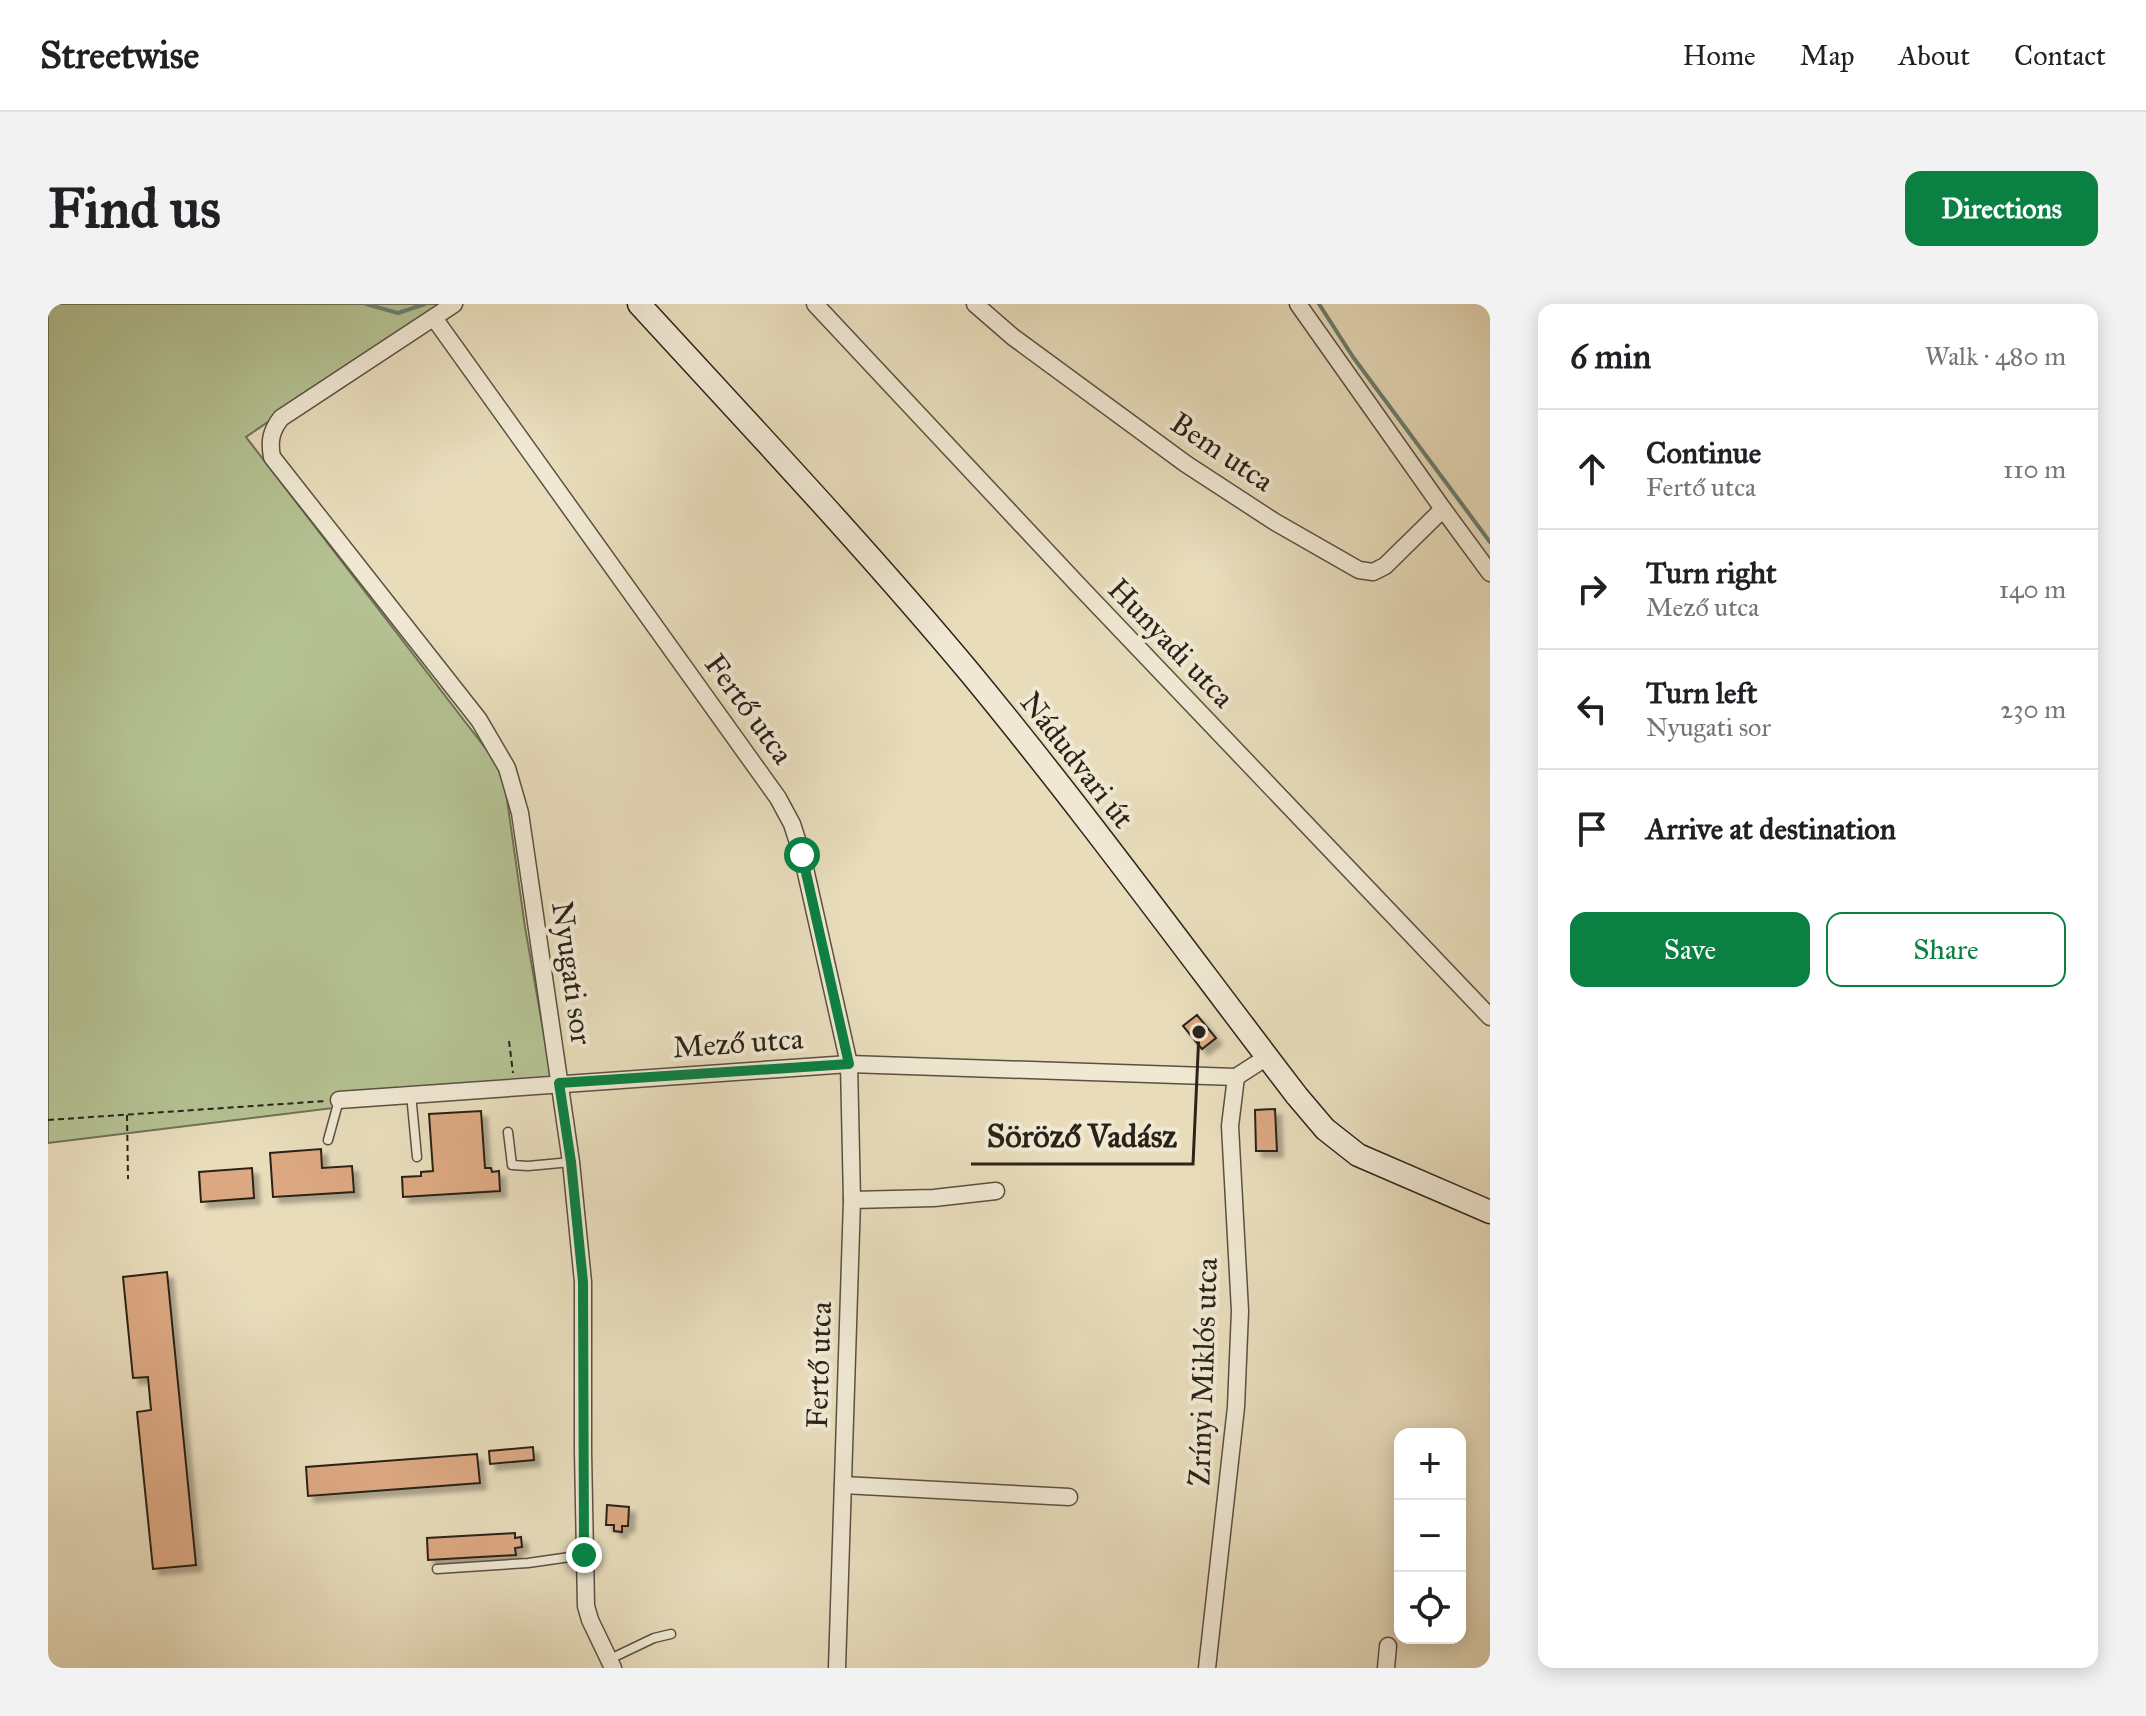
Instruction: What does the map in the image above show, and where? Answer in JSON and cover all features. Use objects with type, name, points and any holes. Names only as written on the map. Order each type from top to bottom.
[{"type":"main road","name":"Nádudvari út","points":[[639,304],[894,584],[973,676],[1325,1129],[1358,1155],[1490,1212]]},
{"type":"street","points":[[434,318],[454,304]]},
{"type":"street","name":"Hunyadi utca","points":[[815,304],[1070,577],[1488,1011]]},
{"type":"street","name":"Bem utca","points":[[975,304],[1013,337],[1186,464],[1275,522],[1359,570],[1373,572],[1385,566],[1443,509]]},
{"type":"street","points":[[1298,304],[1490,573]]},
{"type":"street","name":"Nyugati sor","points":[[434,318],[281,418],[270,436],[272,457],[479,720],[507,768],[520,813],[571,1162],[583,1282],[586,1606],[611,1664]]},
{"type":"street","name":"Fertő utca","points":[[434,318],[778,798],[792,824],[802,855],[849,1064],[852,1200],[837,1668]]},
{"type":"street","points":[[1236,1077],[1267,1057]]},
{"type":"street","name":"Mező utca","points":[[339,1100],[849,1064],[1236,1077]]},
{"type":"street","name":"Zrínyi Miklós utca","points":[[1207,1668],[1226,1508],[1240,1311],[1230,1126],[1236,1077]]},
{"type":"street","points":[[852,1200],[934,1198],[996,1191]]},
{"type":"street","points":[[843,1485],[1069,1497]]},
{"type":"street","points":[[1386,1668],[1388,1646]]},
{"type":"lane","points":[[411,1094],[417,1157]]},
{"type":"lane","points":[[328,1140],[339,1100]]},
{"type":"lane","points":[[508,1132],[512,1165],[571,1162]]},
{"type":"lane","points":[[437,1569],[528,1563],[584,1555]]},
{"type":"lane","points":[[611,1664],[654,1638],[671,1634]]},
{"type":"path","points":[[509,1041],[515,1086]]},
{"type":"path","points":[[48,1120],[339,1100]]},
{"type":"path","points":[[127,1114],[128,1179]]},
{"type":"green space","points":[[48,304],[440,304],[246,437],[503,771],[525,927],[552,1081],[48,1143]]},
{"type":"building","points":[[1197,1015],[1216,1038],[1202,1049],[1183,1026]]},
{"type":"building","points":[[1275,1109],[1277,1151],[1256,1151],[1255,1110]]},
{"type":"building","points":[[481,1111],[485,1168],[491,1168],[492,1172],[499,1171],[500,1191],[403,1197],[402,1177],[421,1176],[421,1172],[433,1171],[429,1114]]},
{"type":"building","points":[[321,1149],[322,1168],[352,1166],[354,1192],[273,1197],[270,1153]]},
{"type":"building","points":[[252,1168],[254,1198],[201,1202],[199,1172]]},
{"type":"building","points":[[167,1272],[196,1565],[153,1569],[137,1412],[151,1410],[148,1377],[133,1378],[123,1277]]},
{"type":"building","points":[[533,1447],[534,1460],[490,1464],[489,1451]]},
{"type":"building","points":[[477,1454],[480,1483],[308,1496],[306,1467]]},
{"type":"building","points":[[607,1505],[629,1507],[628,1526],[622,1526],[622,1532],[614,1531],[614,1525],[606,1525]]},
{"type":"building","points":[[515,1533],[515,1538],[521,1537],[522,1547],[515,1548],[516,1555],[428,1560],[427,1538]]},
{"type":"waterway","points":[[366,304],[398,313],[425,304]]},
{"type":"waterway","points":[[1319,304],[1353,357],[1490,542]]},
{"type":"place","name":"Söröző Vadász","points":[[1199,1032]]},
{"type":"route","points":[[584,1555],[583,1282],[571,1162],[559,1083],[849,1064],[802,855]]}]
